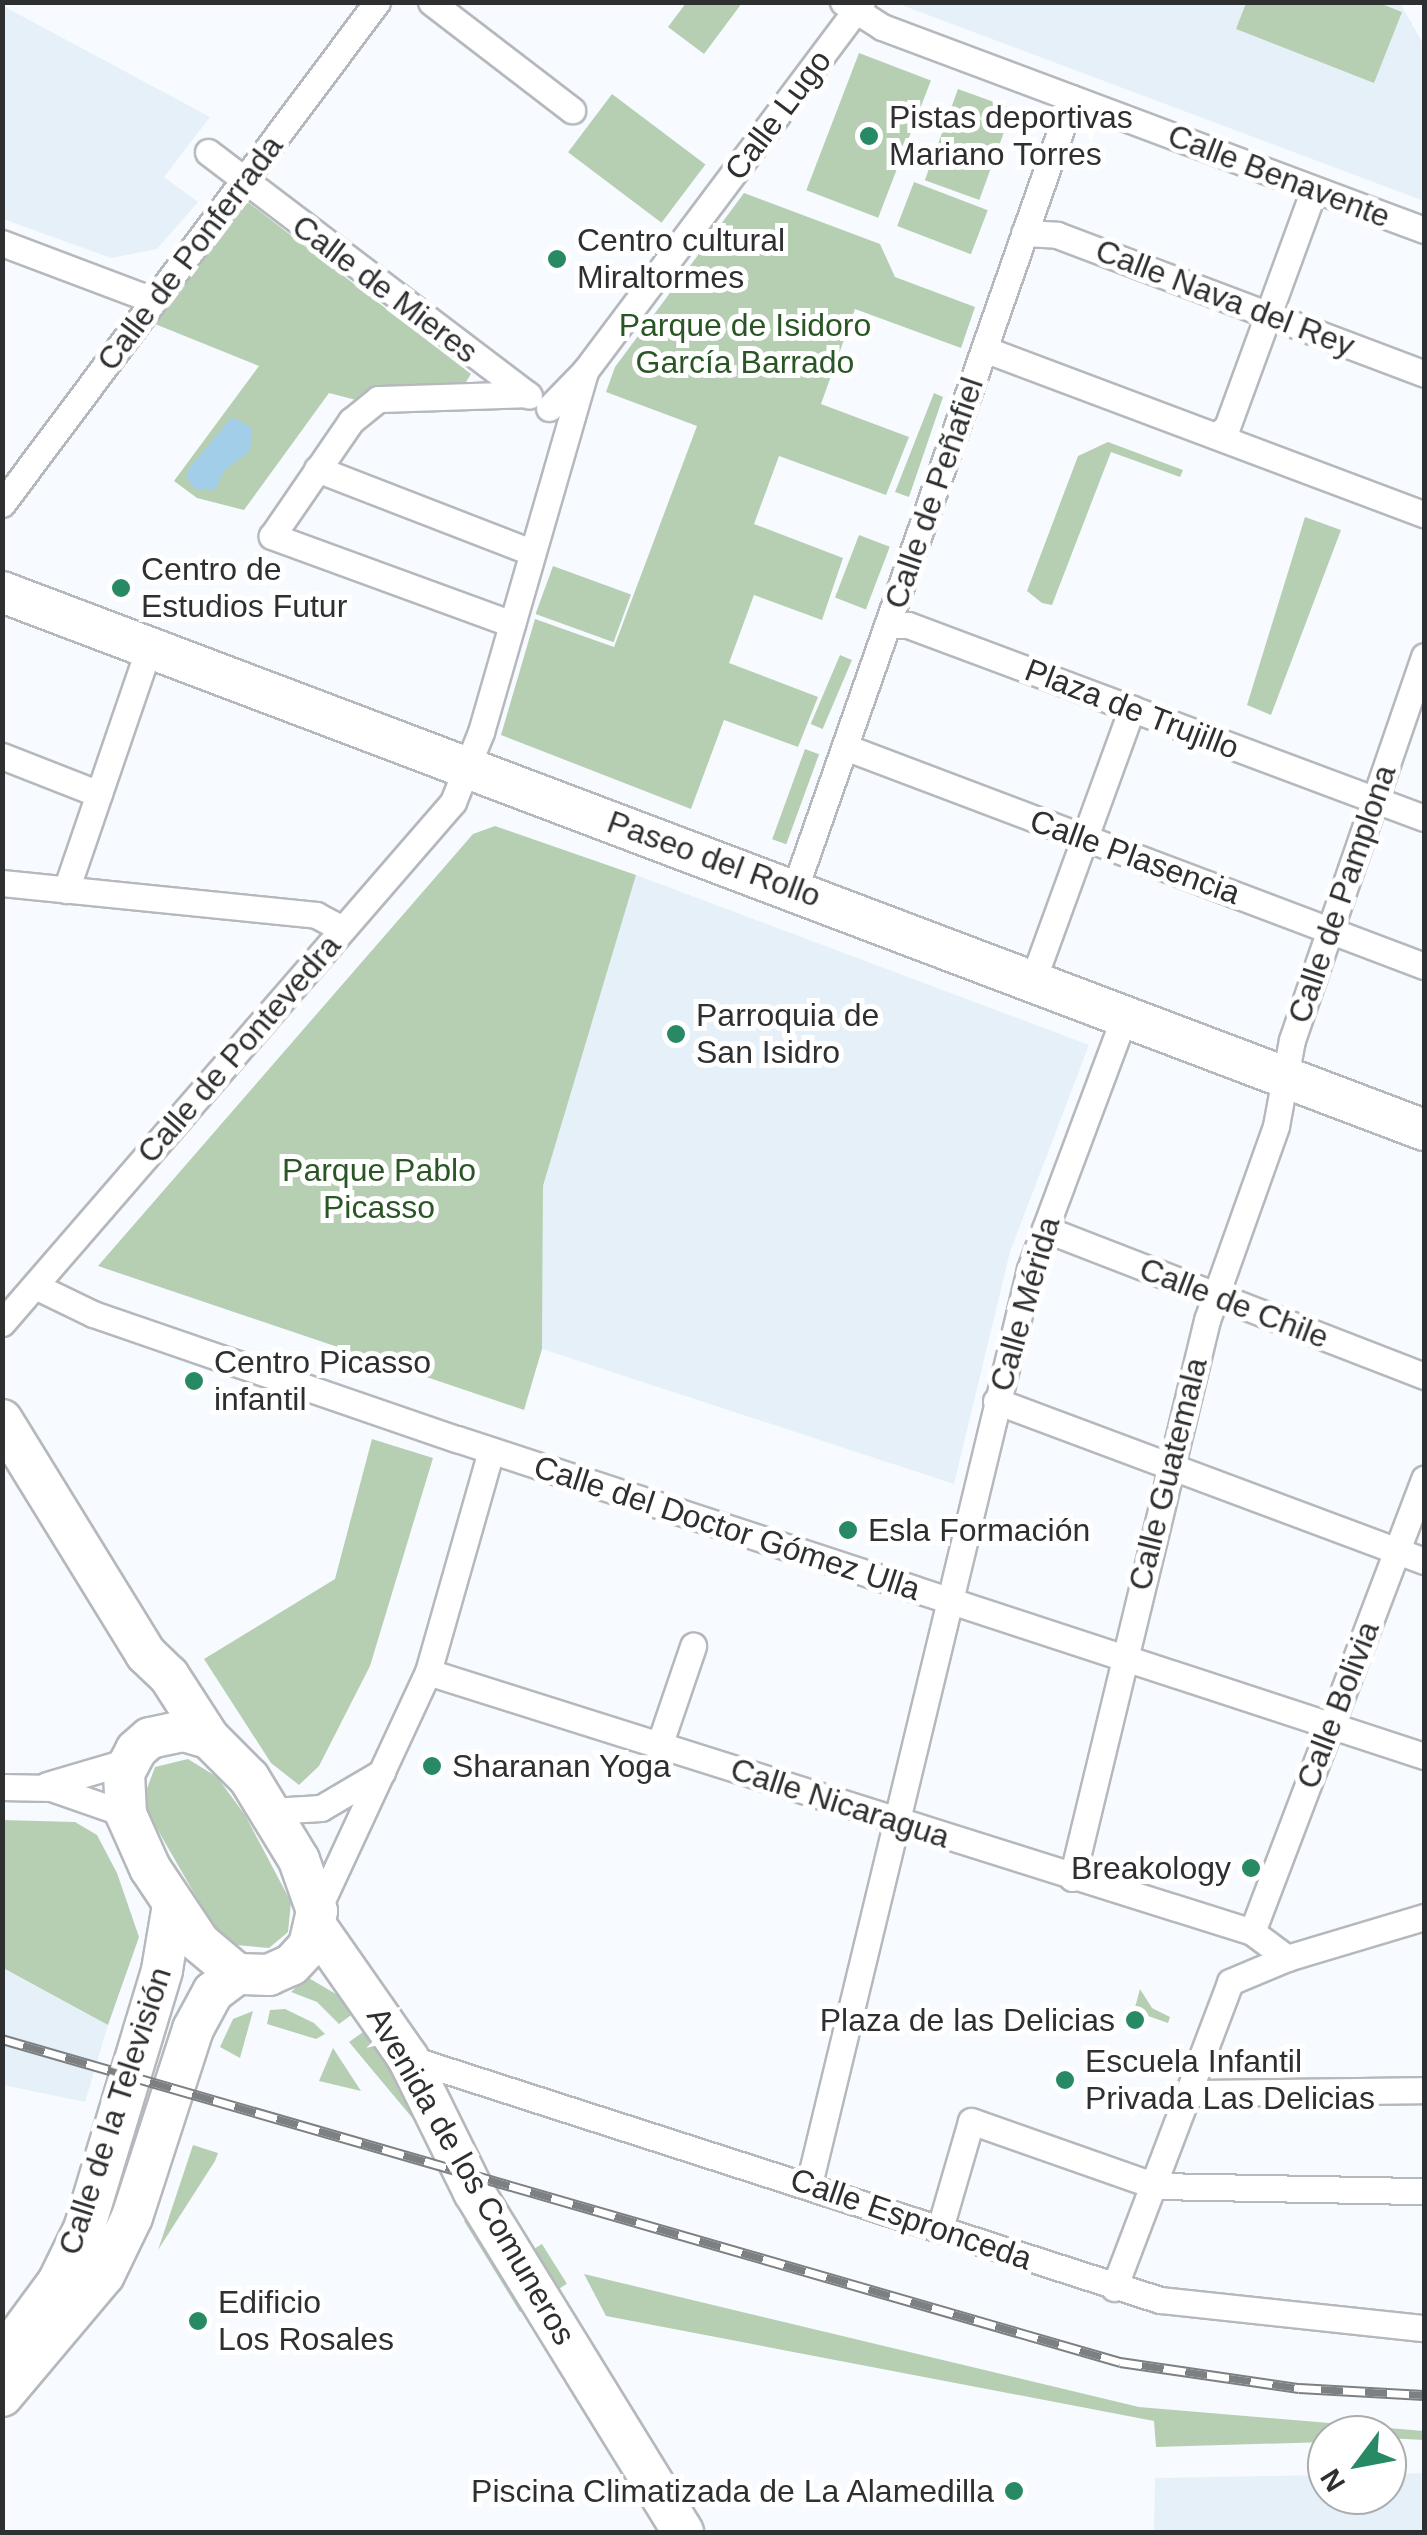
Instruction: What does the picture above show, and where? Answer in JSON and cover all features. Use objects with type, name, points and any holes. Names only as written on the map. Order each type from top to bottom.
[{"type":"main road","name":"Paseo del Rollo","points":[[2,592],[463,768],[795,888],[1424,1130]]},
{"type":"main road","points":[[2,1420],[146,1654],[169,1676],[210,1738]]},
{"type":"main road","points":[[146,1654],[139,1750],[126,1814],[173,1906],[200,1943],[237,1974],[269,1975],[291,1965],[316,1919]]},
{"type":"main road","points":[[139,1750],[184,1732],[210,1738]]},
{"type":"main road","name":"Avenida de los Comuneros","points":[[210,1738],[250,1778],[271,1811],[299,1860],[316,1919],[408,2058],[466,2178],[683,2532]]},
{"type":"main road","name":"Calle de la Televisión","points":[[2,2358],[58,2282],[84,2228],[162,1970],[173,1906]]},
{"type":"main road","name":"Calle de la Televisión","points":[[2,2396],[66,2328],[104,2274],[132,2217],[193,2029],[213,1992],[237,1974]]},
{"type":"street","name":"Calle de Ponferrada","points":[[2,504],[377,2]]},
{"type":"street","points":[[431,2],[572,110]]},
{"type":"street","name":"Calle Benavente","points":[[853,6],[1072,98],[1424,230]]},
{"type":"street","name":"Calle Lugo","points":[[463,768],[482,732],[531,552],[547,407],[585,371],[853,6]]},
{"type":"street","name":"Calle de Peñafiel","points":[[795,888],[1072,98]]},
{"type":"street","name":"Calle de Mieres","points":[[208,152],[242,182],[547,407]]},
{"type":"street","points":[[1216,436],[1227,427],[1314,190]]},
{"type":"street","name":"Calle Nava del Rey","points":[[1024,232],[1058,235],[1424,374]]},
{"type":"street","points":[[2,242],[153,300]]},
{"type":"street","points":[[984,349],[1424,514]]},
{"type":"street","points":[[465,397],[477,389],[479,360]]},
{"type":"street","points":[[512,624],[272,536],[317,469],[369,405],[465,397],[547,407]]},
{"type":"street","points":[[317,469],[531,552]]},
{"type":"street","name":"Plaza de Trujillo","points":[[888,625],[908,624],[1424,818]]},
{"type":"street","points":[[66,890],[149,648]]},
{"type":"street","name":"Calle de Pamplona","points":[[1285,1076],[1424,656]]},
{"type":"street","points":[[1034,980],[1132,708]]},
{"type":"street","name":"Calle Plasencia","points":[[845,747],[1424,966]]},
{"type":"street","points":[[2,756],[99,794]]},
{"type":"street","name":"Calle de Pontevedra","points":[[2,1323],[453,802],[463,768]]},
{"type":"street","points":[[2,883],[316,914],[342,928]]},
{"type":"street","name":"Calle Mérida","points":[[809,2184],[952,1602],[996,1401],[1044,1229],[1125,1015]]},
{"type":"street","name":"Calle Guatemala","points":[[1072,1878],[1170,1462],[1214,1296],[1276,1126],[1285,1076]]},
{"type":"street","name":"Calle de Chile","points":[[1044,1229],[1424,1376]]},
{"type":"street","name":"Calle del Doctor Gómez Ulla","points":[[35,1286],[93,1314],[491,1450],[1424,1756]]},
{"type":"street","points":[[996,1401],[1170,1462],[1424,1561]]},
{"type":"street","points":[[316,1919],[428,1672],[491,1450]]},
{"type":"street","name":"Calle Bolivia","points":[[1252,1932],[1424,1479]]},
{"type":"street","points":[[659,1746],[693,1646]]},
{"type":"street","name":"Calle Nicaragua","points":[[428,1672],[1252,1932]]},
{"type":"street","points":[[2,1787],[42,1786],[139,1750]]},
{"type":"street","points":[[271,1811],[320,1808],[382,1772]]},
{"type":"street","points":[[42,1786],[126,1814]]},
{"type":"street","points":[[1114,2288],[1192,2093],[1230,1982],[1286,1958],[1424,1917]]},
{"type":"street","points":[[1252,1932],[1286,1958]]},
{"type":"street","name":"Calle Espronceda","points":[[408,2058],[809,2184],[1114,2288],[1221,2310],[1424,2328]]},
{"type":"street","points":[[1192,2093],[1424,2090]]},
{"type":"street","points":[[940,2228],[971,2121],[1156,2186],[1424,2192]]},
{"type":"shaded area","points":[[896,3],[1400,3],[1424,45],[1424,201]]},
{"type":"shaded area","points":[[3,6],[210,117],[164,177],[198,202],[157,249],[111,258],[3,219]]},
{"type":"shaded area","points":[[636,875],[1089,1045],[1010,1252],[954,1484],[542,1349],[543,1186]]},
{"type":"shaded area","points":[[2,1968],[108,2025],[85,2102],[3,2085]]},
{"type":"shaded area","points":[[1407,2473],[1424,2473],[1424,2532],[1154,2532],[1155,2478],[1307,2475],[1307,2515],[1407,2515]]},
{"type":"green space","points":[[686,2],[742,3],[704,54],[668,27]]},
{"type":"green space","points":[[1246,3],[1379,3],[1402,12],[1374,83],[1236,29]]},
{"type":"green space","name":"Pistas deportivas Mariano Torres","points":[[859,53],[931,81],[878,218],[806,190]]},
{"type":"green space","name":"Pistas deportivas Mariano Torres","points":[[958,89],[1013,109],[979,200],[925,180]]},
{"type":"green space","points":[[612,94],[705,164],[662,223],[568,152]]},
{"type":"green space","name":"Pistas deportivas Mariano Torres","points":[[914,182],[988,210],[971,254],[897,226]]},
{"type":"green space","name":"Parque de Isidoro García Barrado","points":[[744,193],[880,244],[895,277],[975,307],[961,348],[855,309],[821,404],[909,437],[886,495],[779,456],[754,524],[843,558],[822,620],[754,595],[729,663],[818,697],[798,747],[724,720],[691,809],[501,735],[535,619],[614,647],[697,426],[606,392],[615,367]]},
{"type":"green space","points":[[249,203],[471,374],[461,390],[366,391],[356,400],[329,393],[244,510],[197,498],[174,481],[259,366],[150,322],[239,205]]},
{"type":"green space","points":[[934,393],[943,397],[909,497],[895,492]]},
{"type":"green space","points":[[1108,442],[1183,470],[1180,477],[1111,452],[1052,605],[1042,603],[1027,591],[1078,456]]},
{"type":"green space","points":[[1305,517],[1341,530],[1271,715],[1247,705]]},
{"type":"green space","points":[[859,535],[890,547],[866,609],[835,598]]},
{"type":"green space","points":[[553,566],[631,594],[614,642],[536,614]]},
{"type":"green space","points":[[840,655],[852,660],[823,729],[811,724]]},
{"type":"green space","points":[[805,749],[819,754],[786,844],[772,839]]},
{"type":"green space","name":"Parque Pablo Picasso","points":[[495,826],[636,875],[543,1186],[542,1349],[524,1410],[98,1266],[473,834]]},
{"type":"green space","points":[[372,1439],[433,1458],[370,1666],[319,1766],[299,1785],[271,1763],[204,1659],[335,1579]]},
{"type":"green space","points":[[188,1759],[217,1777],[245,1815],[291,1902],[288,1932],[269,1948],[236,1945],[213,1926],[148,1813],[145,1794],[155,1767]]},
{"type":"green space","points":[[3,1820],[75,1822],[97,1835],[117,1873],[139,1937],[108,2025],[3,1968]]},
{"type":"green space","points":[[307,1977],[341,1997],[354,2013],[339,2024],[317,2002],[291,1992]]},
{"type":"green space","points":[[1140,1989],[1152,2008],[1170,2017],[1168,2023],[1134,2011]]},
{"type":"green space","points":[[285,2009],[314,2023],[325,2034],[316,2039],[267,2024],[270,2010]]},
{"type":"green space","points":[[253,2011],[240,2058],[220,2047],[233,2019]]},
{"type":"green space","points":[[366,2030],[420,2116],[414,2120],[349,2042]]},
{"type":"green space","points":[[333,2048],[361,2091],[319,2081]]},
{"type":"green space","points":[[193,2145],[218,2153],[158,2250]]},
{"type":"green space","points":[[468,2218],[526,2309],[520,2312],[464,2221]]},
{"type":"green space","points":[[542,2244],[567,2284],[552,2293],[527,2254]]},
{"type":"green space","points":[[584,2274],[1139,2407],[1307,2421],[1307,2443],[1156,2447],[1154,2421],[606,2316]]},
{"type":"green space","points":[[1407,2430],[1424,2431],[1424,2440],[1407,2439]]},
{"type":"water","points":[[232,417],[252,428],[250,451],[225,470],[215,489],[195,489],[186,477],[190,467]]},
{"type":"railway","points":[[2,2039],[1120,2362],[1299,2388],[1424,2395]]},
{"type":"place","name":"Pistas deportivas Mariano Torres","points":[[869,136]]},
{"type":"place","name":"Centro cultural Miraltormes","points":[[557,259]]},
{"type":"place","name":"Centro de Estudios Futur","points":[[121,588]]},
{"type":"place","name":"Parroquia de San Isidro","points":[[676,1034]]},
{"type":"place","name":"Centro Picasso infantil","points":[[194,1381]]},
{"type":"place","name":"Esla Formación","points":[[848,1530]]},
{"type":"place","name":"Sharanan Yoga","points":[[432,1766]]},
{"type":"place","name":"Breakology","points":[[1251,1868]]},
{"type":"place","name":"Plaza de las Delicias","points":[[1135,2020]]},
{"type":"place","name":"Escuela Infantil Privada Las Delicias","points":[[1065,2080]]},
{"type":"place","name":"Edificio Los Rosales","points":[[198,2321]]},
{"type":"place","name":"Piscina Climatizada de La Alamedilla","points":[[1014,2491]]}]
